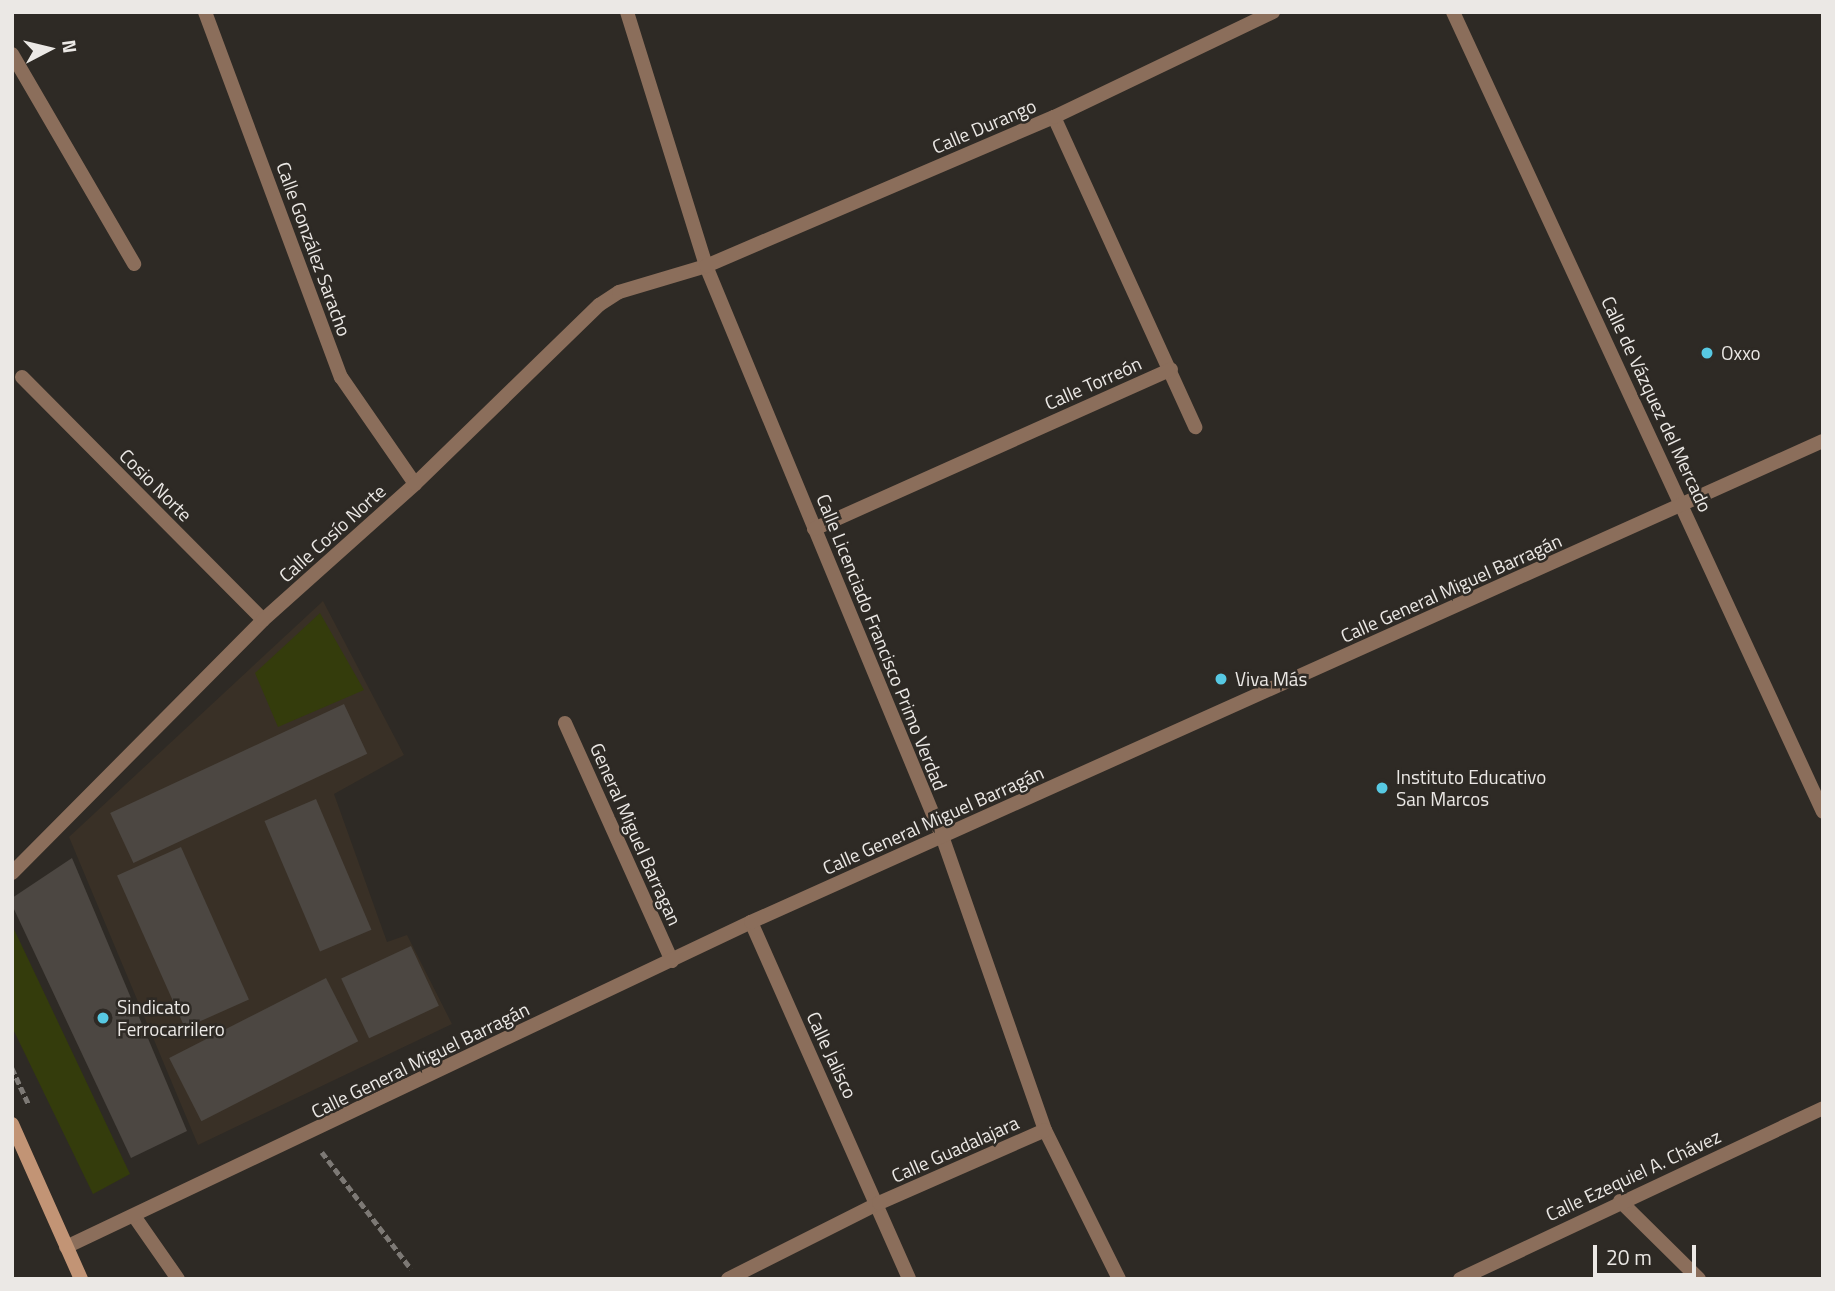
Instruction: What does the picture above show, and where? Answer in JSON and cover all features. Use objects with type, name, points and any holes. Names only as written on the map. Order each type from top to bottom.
[{"type":"main road","points":[[12,1124],[81,1279]]},
{"type":"street","name":"Calle González Saracho","points":[[205,12],[341,377],[415,484]]},
{"type":"street","name":"Calle Licenciado Francisco Primo Verdad","points":[[628,12],[706,266],[942,836],[1045,1130],[1119,1279]]},
{"type":"street","name":"Calle Durango","points":[[706,266],[1054,117],[1273,12]]},
{"type":"street","name":"Calle de Vázquez del Mercado","points":[[1453,12],[1823,812]]},
{"type":"street","points":[[12,54],[134,264]]},
{"type":"street","name":"Calle Torreón","points":[[814,529],[1171,369],[1054,117]]},
{"type":"street","name":"Calle Cosío Norte","points":[[12,873],[263,620],[415,484],[599,305],[620,292],[706,266]]},
{"type":"street","points":[[1171,369],[1195,427]]},
{"type":"street","name":"Cosio Norte","points":[[22,377],[263,620]]},
{"type":"street","name":"Calle General Miguel Barragán","points":[[66,1247],[309,1135],[751,922],[1823,440]]},
{"type":"street","name":"General Miguel Barragan","points":[[565,723],[671,961]]},
{"type":"street","name":"Calle Jalisco","points":[[751,922],[879,1203],[909,1279]]},
{"type":"street","name":"Calle Ezequiel A. Chávez","points":[[1460,1279],[1620,1201],[1823,1108]]},
{"type":"street","name":"Calle Guadalajara","points":[[728,1279],[879,1203],[1045,1130]]},
{"type":"street","points":[[1620,1201],[1699,1279]]},
{"type":"street","points":[[134,1216],[178,1279]]},
{"type":"path","points":[[309,1135],[411,1269]]},
{"type":"shaded area","points":[[323,601],[404,755],[334,794],[387,942],[407,935],[452,1024],[198,1145],[69,837]]},
{"type":"green space","points":[[320,613],[364,690],[278,727],[255,673]]},
{"type":"green space","points":[[12,925],[130,1174],[93,1194],[12,1027]]},
{"type":"building","points":[[344,704],[367,754],[133,863],[110,813]]},
{"type":"building","points":[[316,799],[371,930],[320,952],[264,821]]},
{"type":"building","points":[[181,847],[249,1000],[185,1028],[117,875]]},
{"type":"building","name":"Sindicato Ferrocarrilero","points":[[72,858],[187,1131],[131,1158],[12,905],[12,898]]},
{"type":"building","points":[[411,946],[439,1006],[369,1038],[341,979]]},
{"type":"building","points":[[326,978],[358,1041],[201,1121],[169,1058]]},
{"type":"place","name":"Oxxo","points":[[1707,353]]},
{"type":"place","name":"Viva Más","points":[[1221,679]]},
{"type":"place","name":"Instituto Educativo San Marcos","points":[[1382,788]]},
{"type":"place","name":"Sindicato Ferrocarrilero","points":[[103,1018]]}]
